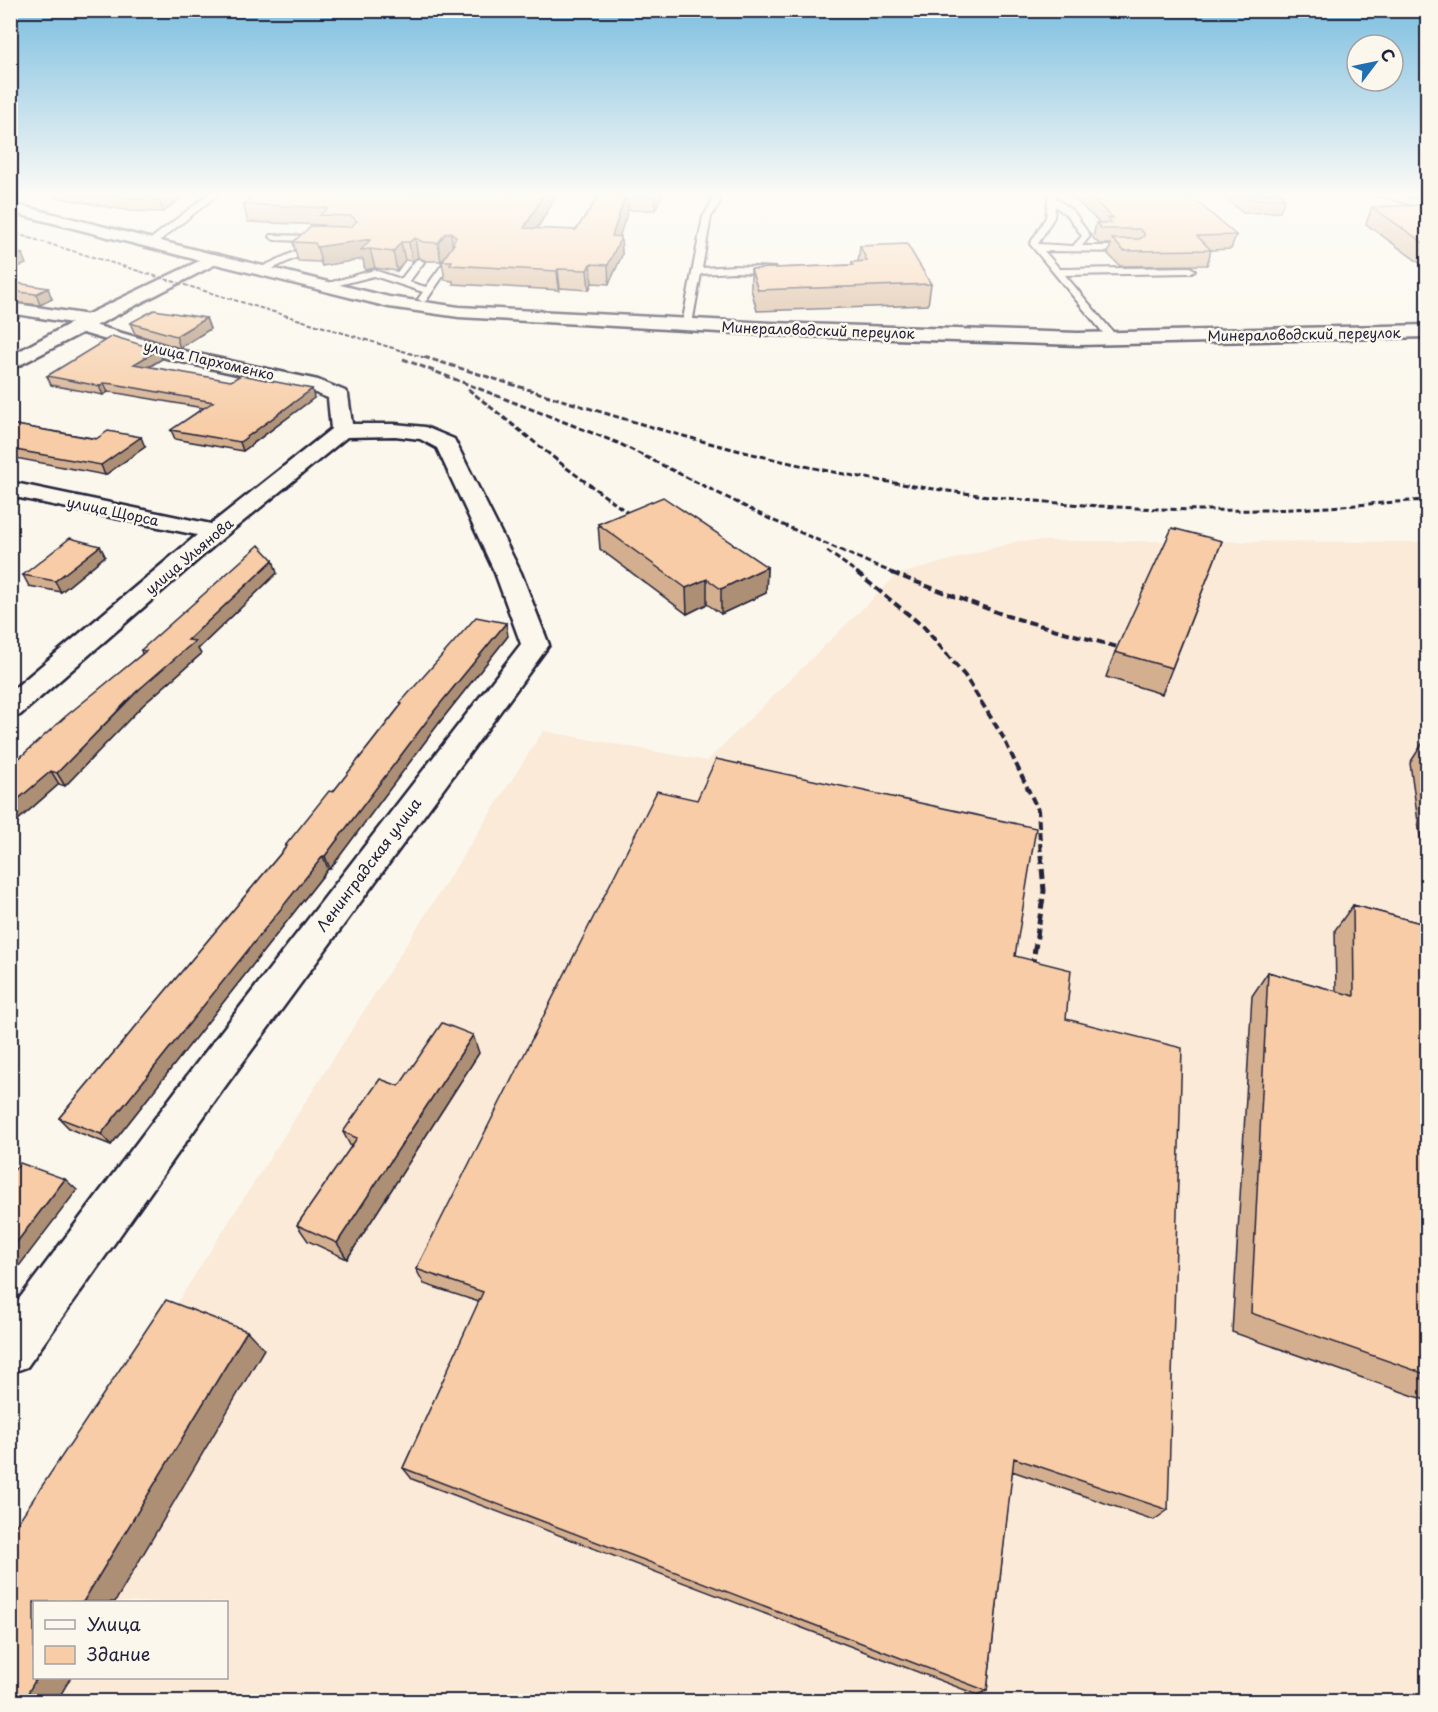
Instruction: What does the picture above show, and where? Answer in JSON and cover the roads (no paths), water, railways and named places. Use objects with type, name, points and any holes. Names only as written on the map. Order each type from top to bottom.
[{"type":"street","points":[[10,364],[85,323],[186,273]]},
{"type":"street","name":"Минераловодский переулок","points":[[268,273],[389,302],[423,298],[459,312],[687,324],[1078,339],[1428,331]]},
{"type":"street","name":"улица Пархоменко","points":[[10,308],[85,323],[180,356],[311,384],[338,395],[342,431]]},
{"type":"street","name":"Ленинградская улица","points":[[10,1350],[217,1066],[536,645],[508,573],[446,444],[425,433],[395,430],[342,431]]},
{"type":"street","name":"улица Ульянова","points":[[10,708],[216,532],[342,431]]},
{"type":"street","name":"улица Щорса","points":[[10,489],[216,532]]},
{"type":"lane","points":[[323,286],[374,273],[403,283],[423,298],[441,273]]},
{"type":"lane","points":[[403,283],[411,273]]},
{"type":"lane","points":[[687,324],[697,273]]},
{"type":"lane","points":[[1059,273],[1113,338]]},
{"type":"railway","points":[[145,273],[429,359]]},
{"type":"railway","points":[[424,357],[682,436],[839,473],[944,490],[1051,502],[1157,509],[1284,509],[1428,500]]},
{"type":"railway","points":[[403,359],[618,443],[772,520],[895,574]]},
{"type":"railway","points":[[468,389],[568,469],[639,521]]},
{"type":"railway","points":[[827,551],[859,574]]},
{"type":"railway","points":[[857,573],[924,627],[965,676],[1003,737],[1038,810],[1041,857]]},
{"type":"railway","points":[[892,573],[1007,616],[1121,648]]},
{"type":"railway","points":[[1032,968],[1044,891],[1041,855]]}]
